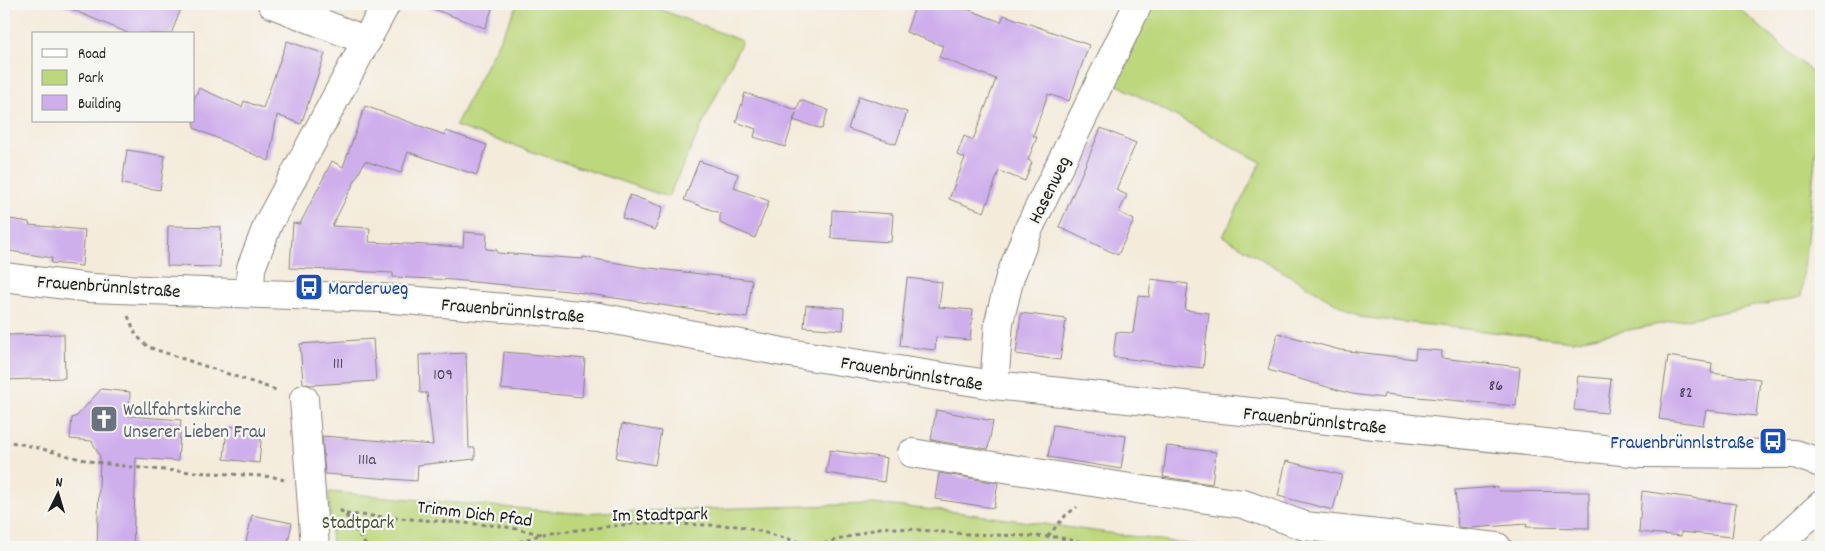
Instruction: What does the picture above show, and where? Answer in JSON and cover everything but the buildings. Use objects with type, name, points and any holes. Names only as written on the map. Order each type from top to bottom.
[{"type":"street","points":[[272,4],[367,40]]},
{"type":"street","points":[[250,292],[251,268],[268,224],[386,4]]},
{"type":"street","name":"Hasenweg","points":[[994,385],[999,322],[1010,277],[1030,226],[1138,4]]},
{"type":"street","name":"Frauenbrünnlstraße","points":[[4,277],[90,288],[381,298],[599,317],[776,351],[994,385],[1641,453],[1795,454],[1821,464]]},
{"type":"street","points":[[304,399],[315,547]]},
{"type":"street","points":[[912,453],[1243,504],[1306,526],[1496,547]]},
{"type":"street","points":[[1784,539],[1821,505]]},
{"type":"street","points":[[1784,539],[1821,529]]},
{"type":"path","points":[[126,290],[129,320],[136,335],[148,346],[304,399]]},
{"type":"path","points":[[4,441],[34,446],[89,461],[274,477],[310,488]]},
{"type":"path","name":"Trimm Dich Pfad","points":[[345,514],[502,526],[542,534]]},
{"type":"path","points":[[1048,537],[1066,515]]},
{"type":"path","name":"Im Stadtpark","points":[[504,547],[542,534],[640,523],[739,526],[818,546],[883,527],[967,534],[1048,537],[1109,547]]},
{"type":"green space","points":[[518,4],[646,4],[742,41],[668,197],[455,126]]},
{"type":"green space","points":[[1153,4],[1734,4],[1821,80],[1821,102],[1801,297],[1572,341],[1359,317],[1223,236],[1261,162],[1114,83]]},
{"type":"green space","name":"Stadtpark","points":[[329,492],[573,513],[872,504],[956,512],[1210,547],[332,547]]},
{"type":"place","name":"Marderweg","points":[[309,287]]},
{"type":"place","name":"Wallfahrtskirche Unserer Lieben Frau","points":[[104,419]]},
{"type":"place","name":"Frauenbrünnlstraße","points":[[1773,441]]}]
